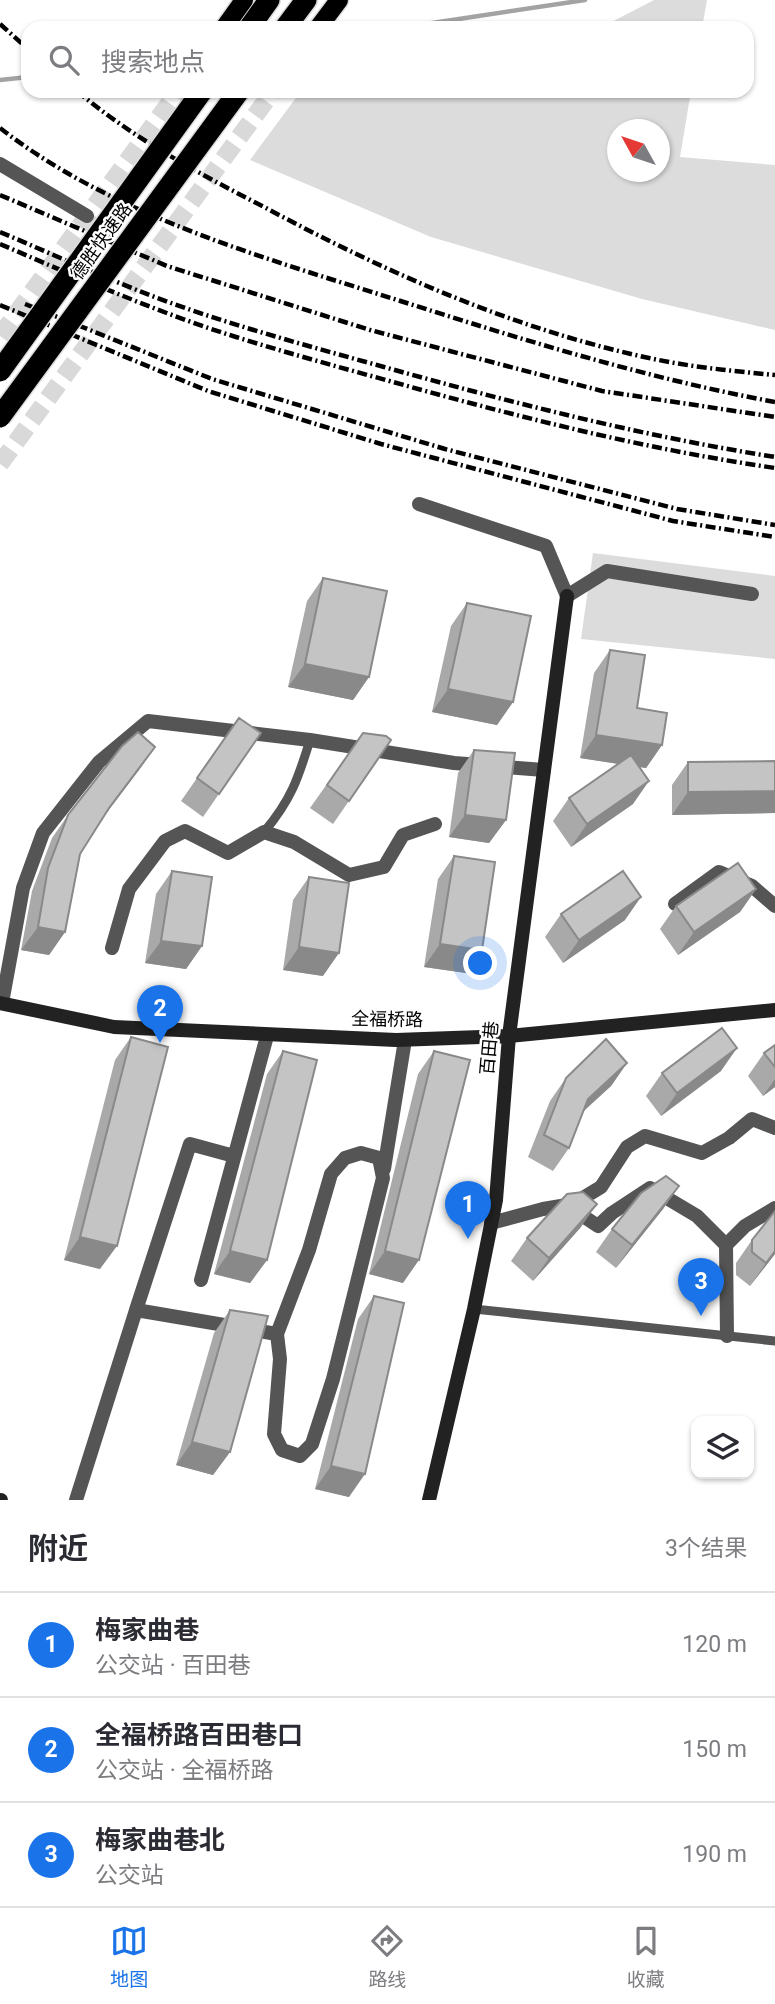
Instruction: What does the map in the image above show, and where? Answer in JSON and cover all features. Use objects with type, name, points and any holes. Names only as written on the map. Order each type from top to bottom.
[{"type":"highway","points":[[254,21],[270,0]]},
{"type":"highway","points":[[290,21],[306,0]]},
{"type":"highway","name":"德胜快速路","points":[[0,371],[197,98]]},
{"type":"highway","name":"德胜快速路","points":[[0,417],[234,98]]},
{"type":"main road","points":[[229,21],[244,0]]},
{"type":"main road","points":[[323,21],[339,0]]},
{"type":"street","points":[[0,164],[87,216]]},
{"type":"street","points":[[419,504],[546,546],[567,596],[607,571],[752,594]]},
{"type":"street","name":"百田巷","points":[[429,1500],[474,1309],[496,1200],[509,1036],[567,596]]},
{"type":"street","points":[[1,1003],[23,888],[43,834],[99,762],[148,721],[310,740],[454,763],[544,770]]},
{"type":"street","points":[[112,948],[129,889],[165,841],[186,831],[228,853],[264,832],[293,842],[349,875],[384,867],[402,835],[435,824]]},
{"type":"street","points":[[675,904],[719,872],[752,886],[775,906]]},
{"type":"street","name":"全福桥路","points":[[1,1003],[114,1027],[405,1040],[509,1036],[775,1010]]},
{"type":"street","points":[[201,1280],[267,1035]]},
{"type":"street","points":[[383,1178],[379,1158],[361,1153],[345,1158],[331,1174],[309,1250],[277,1334],[280,1359],[274,1434],[282,1450],[300,1456],[312,1444],[333,1379],[383,1178],[405,1040]]},
{"type":"street","points":[[491,1223],[573,1204],[601,1187],[627,1147],[645,1136],[702,1153],[729,1138],[752,1119],[775,1128]]},
{"type":"street","points":[[76,1500],[190,1144],[234,1156]]},
{"type":"street","points":[[573,1204],[583,1216],[598,1226],[612,1213],[650,1188],[697,1216],[726,1245],[727,1336]]},
{"type":"street","points":[[726,1245],[745,1226],[775,1208]]},
{"type":"street","points":[[136,1310],[277,1334]]},
{"type":"lane","points":[[264,832],[284,808],[298,778],[310,740]]},
{"type":"lane","points":[[474,1309],[775,1341]]},
{"type":"shaded area","points":[[654,0],[707,0],[703,21],[614,21]]},
{"type":"shaded area","points":[[296,98],[690,98],[680,157],[775,165],[775,330],[642,299],[431,237],[250,160]]},
{"type":"shaded area","points":[[593,553],[775,576],[775,659],[581,639]]},
{"type":"building","points":[[323,578],[387,591],[369,677],[305,664]]},
{"type":"building","points":[[467,603],[531,616],[513,702],[448,689]]},
{"type":"building","points":[[610,650],[645,655],[637,708],[667,713],[662,745],[596,735]]},
{"type":"building","points":[[239,718],[261,733],[219,794],[197,778]]},
{"type":"building","points":[[138,732],[155,747],[109,808],[80,854],[65,932],[38,927],[48,868],[68,815],[122,746]]},
{"type":"building","points":[[363,733],[386,736],[391,740],[349,801],[327,785]]},
{"type":"building","points":[[474,750],[515,753],[506,820],[465,815]]},
{"type":"building","points":[[631,755],[649,781],[587,824],[569,798]]},
{"type":"building","points":[[775,761],[775,791],[688,792],[688,762]]},
{"type":"building","points":[[454,856],[495,862],[482,950],[440,944]]},
{"type":"building","points":[[738,863],[756,889],[694,932],[676,906]]},
{"type":"building","points":[[172,871],[212,877],[202,946],[161,941]]},
{"type":"building","points":[[623,871],[641,897],[579,940],[561,914]]},
{"type":"building","points":[[309,877],[349,883],[339,953],[299,947]]},
{"type":"building","points":[[722,1028],[737,1048],[677,1093],[662,1073]]},
{"type":"building","points":[[131,1037],[168,1047],[117,1246],[80,1237]]},
{"type":"building","points":[[606,1039],[627,1063],[588,1099],[569,1148],[544,1135],[566,1078]]},
{"type":"building","points":[[775,1045],[775,1067],[764,1053]]},
{"type":"building","points":[[283,1051],[317,1060],[267,1260],[230,1251]]},
{"type":"building","points":[[434,1051],[470,1060],[419,1260],[385,1251]]},
{"type":"building","points":[[666,1176],[679,1186],[632,1245],[612,1229],[641,1193]]},
{"type":"building","points":[[583,1192],[597,1204],[549,1258],[527,1238],[567,1194]]},
{"type":"building","points":[[775,1211],[775,1251],[766,1263],[752,1252],[752,1240]]},
{"type":"building","points":[[374,1296],[404,1303],[365,1474],[331,1466]]},
{"type":"building","points":[[230,1310],[268,1316],[230,1452],[192,1442]]},
{"type":"waterway","points":[[446,21],[585,0]]},
{"type":"waterway","points":[[0,80],[21,78]]},
{"type":"tunnel","points":[[0,336],[173,98]]},
{"type":"tunnel","points":[[0,464],[268,98]]},
{"type":"railway","points":[[0,24],[21,43]]},
{"type":"railway","points":[[86,98],[144,140],[217,182],[358,255],[452,296],[500,315],[599,346],[680,364],[775,375]]},
{"type":"railway","points":[[0,128],[44,159],[90,185],[138,209],[238,249],[582,356],[775,402]]},
{"type":"railway","points":[[0,195],[167,266],[370,330],[602,391],[775,417]]},
{"type":"railway","points":[[0,232],[149,295],[277,337],[578,418],[775,457]]},
{"type":"railway","points":[[0,244],[176,317],[284,352],[558,425],[644,445],[775,468]]},
{"type":"railway","points":[[25,304],[212,379],[445,449],[677,509],[775,525]]},
{"type":"railway","points":[[0,305],[208,391],[381,444],[673,521],[775,537]]},
{"type":"place","name":"全福桥路百田巷口","points":[[160,1043]]},
{"type":"place","name":"梅家曲巷","points":[[468,1239]]},
{"type":"place","name":"梅家曲巷北","points":[[701,1316]]}]
